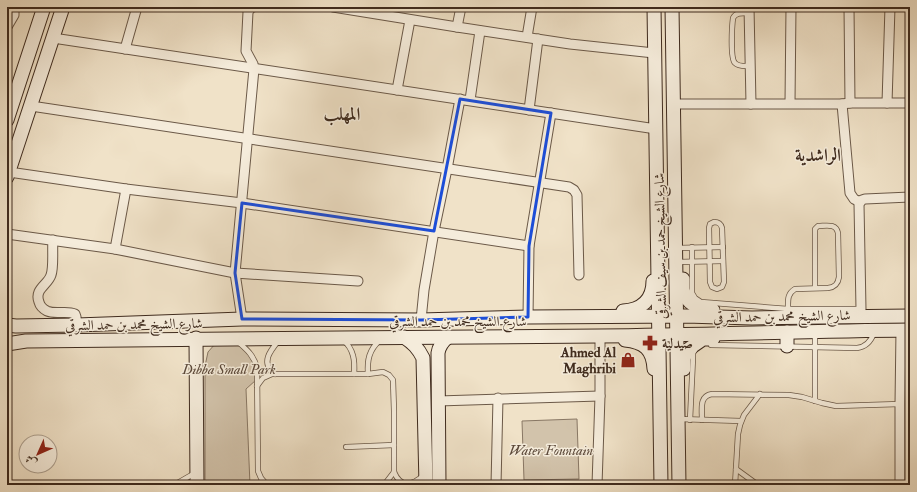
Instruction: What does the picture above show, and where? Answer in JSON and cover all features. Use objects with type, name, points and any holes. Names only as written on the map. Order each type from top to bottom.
[{"type":"main road","points":[[7,120],[44,7]]},
{"type":"main road","points":[[8,174],[63,7]]},
{"type":"main road","name":"شارع الشيخ حمد بن سيف الشرقي","points":[[654,7],[661,485]]},
{"type":"main road","name":"شارع الشيخ حمد بن سيف الشرقي","points":[[672,7],[676,232],[683,247],[683,262],[677,316],[682,417],[679,485]]},
{"type":"main road","points":[[579,317],[593,311],[634,310],[647,300],[651,295],[653,287],[653,257],[657,236]]},
{"type":"main road","points":[[683,262],[683,291],[691,303],[698,308],[707,310],[733,311],[752,318]]},
{"type":"main road","name":"شارع الشيخ محمد بن حمد الشرقي","points":[[7,325],[77,325],[242,319],[421,320],[658,316],[752,318],[860,313],[910,316]]},
{"type":"main road","name":"شارع الشيخ محمد بن حمد الشرقي","points":[[7,344],[26,341],[196,338],[280,339],[448,336],[577,336],[906,330]]},
{"type":"main road","points":[[682,417],[684,359],[686,352],[703,339],[734,338],[756,332]]},
{"type":"main road","points":[[787,332],[787,346]]},
{"type":"main road","points":[[439,485],[438,353],[439,347],[448,336]]},
{"type":"main road","points":[[577,336],[591,339],[636,341],[646,347],[653,360],[656,400],[660,412]]},
{"type":"main road","points":[[404,337],[412,342],[419,350],[424,364],[425,480]]},
{"type":"main road","points":[[196,338],[197,485]]},
{"type":"main road","points":[[424,364],[438,364]]},
{"type":"street","points":[[7,27],[14,15],[14,7]]},
{"type":"street","points":[[125,49],[138,7]]},
{"type":"street","points":[[242,319],[236,273],[254,69],[246,51],[248,12],[253,7]]},
{"type":"street","points":[[333,7],[570,44],[654,53]]},
{"type":"street","points":[[457,27],[461,7]]},
{"type":"street","points":[[527,37],[532,7]]},
{"type":"street","points":[[790,104],[791,7]]},
{"type":"street","points":[[849,7],[846,104],[850,193],[854,199],[860,202]]},
{"type":"street","points":[[887,103],[890,7]]},
{"type":"street","points":[[749,10],[751,104]]},
{"type":"street","points":[[397,90],[410,20]]},
{"type":"street","points":[[470,100],[480,31]]},
{"type":"street","points":[[53,38],[656,129]]},
{"type":"street","points":[[529,110],[538,39]]},
{"type":"street","points":[[421,320],[424,290],[434,232],[448,169],[460,99]]},
{"type":"street","points":[[673,104],[910,103]]},
{"type":"street","points":[[31,106],[569,187],[574,190],[577,195],[579,275]]},
{"type":"street","points":[[528,317],[529,246],[551,113]]},
{"type":"street","points":[[8,174],[242,203],[529,246]]},
{"type":"street","points":[[115,249],[126,189]]},
{"type":"street","points":[[860,313],[858,206],[860,202],[865,199],[910,197]]},
{"type":"street","points":[[7,234],[115,249],[236,273],[358,281]]},
{"type":"street","points":[[53,240],[51,275],[49,280],[40,289],[38,300],[41,306],[47,311],[54,313],[75,314],[77,325]]},
{"type":"street","points":[[900,485],[900,404],[906,330]]},
{"type":"street","points":[[597,485],[600,339]]},
{"type":"street","points":[[438,401],[600,396]]},
{"type":"street","points":[[496,485],[498,398]]},
{"type":"lane","points":[[749,10],[738,14],[733,18],[732,55],[734,61],[738,65],[750,66]]},
{"type":"lane","points":[[719,222],[722,226],[723,247],[724,285],[717,290],[711,285],[709,226],[712,223],[719,222]]},
{"type":"lane","points":[[788,309],[788,296],[792,291],[798,289],[832,288],[836,285],[838,281],[838,231],[832,226],[818,226],[815,229],[815,288]]},
{"type":"lane","points":[[683,247],[723,247]]},
{"type":"lane","points":[[723,261],[683,262],[692,293],[695,298],[704,303],[860,313]]},
{"type":"lane","points":[[741,421],[702,420],[682,417],[693,353],[700,346],[705,344],[861,347],[868,344],[875,330]]},
{"type":"lane","points":[[815,331],[815,401]]},
{"type":"lane","points":[[368,374],[367,364],[371,352],[379,341],[385,337]]},
{"type":"lane","points":[[340,338],[352,352],[355,365],[354,374]]},
{"type":"lane","points":[[234,339],[249,352],[254,359],[258,386],[258,471],[261,478],[267,485]]},
{"type":"lane","points":[[275,374],[268,366],[268,358],[270,352],[280,339]]},
{"type":"lane","points":[[258,386],[263,378],[275,374],[368,374],[383,372],[389,375],[393,380],[394,472],[398,480],[406,484],[425,480]]},
{"type":"lane","points":[[702,420],[702,400],[707,395],[712,394],[789,395],[836,406],[900,404]]},
{"type":"lane","points":[[735,485],[738,434],[741,421],[760,394]]},
{"type":"lane","points":[[346,447],[394,445]]},
{"type":"lane","points":[[736,469],[758,485]]},
{"type":"lane","points":[[174,485],[197,472]]},
{"type":"lane","points":[[384,485],[394,472]]},
{"type":"highlighted area","points":[[460,99],[551,113],[529,246],[528,317],[421,320],[242,319],[235,273],[242,203],[434,231]]},
{"type":"green space","name":"Dibba Small Park","points":[[229,343],[243,346],[254,361],[256,380],[246,389],[250,485],[205,485],[205,366],[208,352],[215,344]]},
{"type":"green space","name":"Water Fountain","points":[[577,419],[579,479],[524,480],[522,421]]},
{"type":"place","name":"صيدلية","points":[[650,343]]},
{"type":"place","name":"Ahmed Al Maghribi","points":[[628,360]]},
{"type":"district","name":"المهلب","points":[[342,114]]},
{"type":"district","name":"الراشدية","points":[[818,155]]}]
